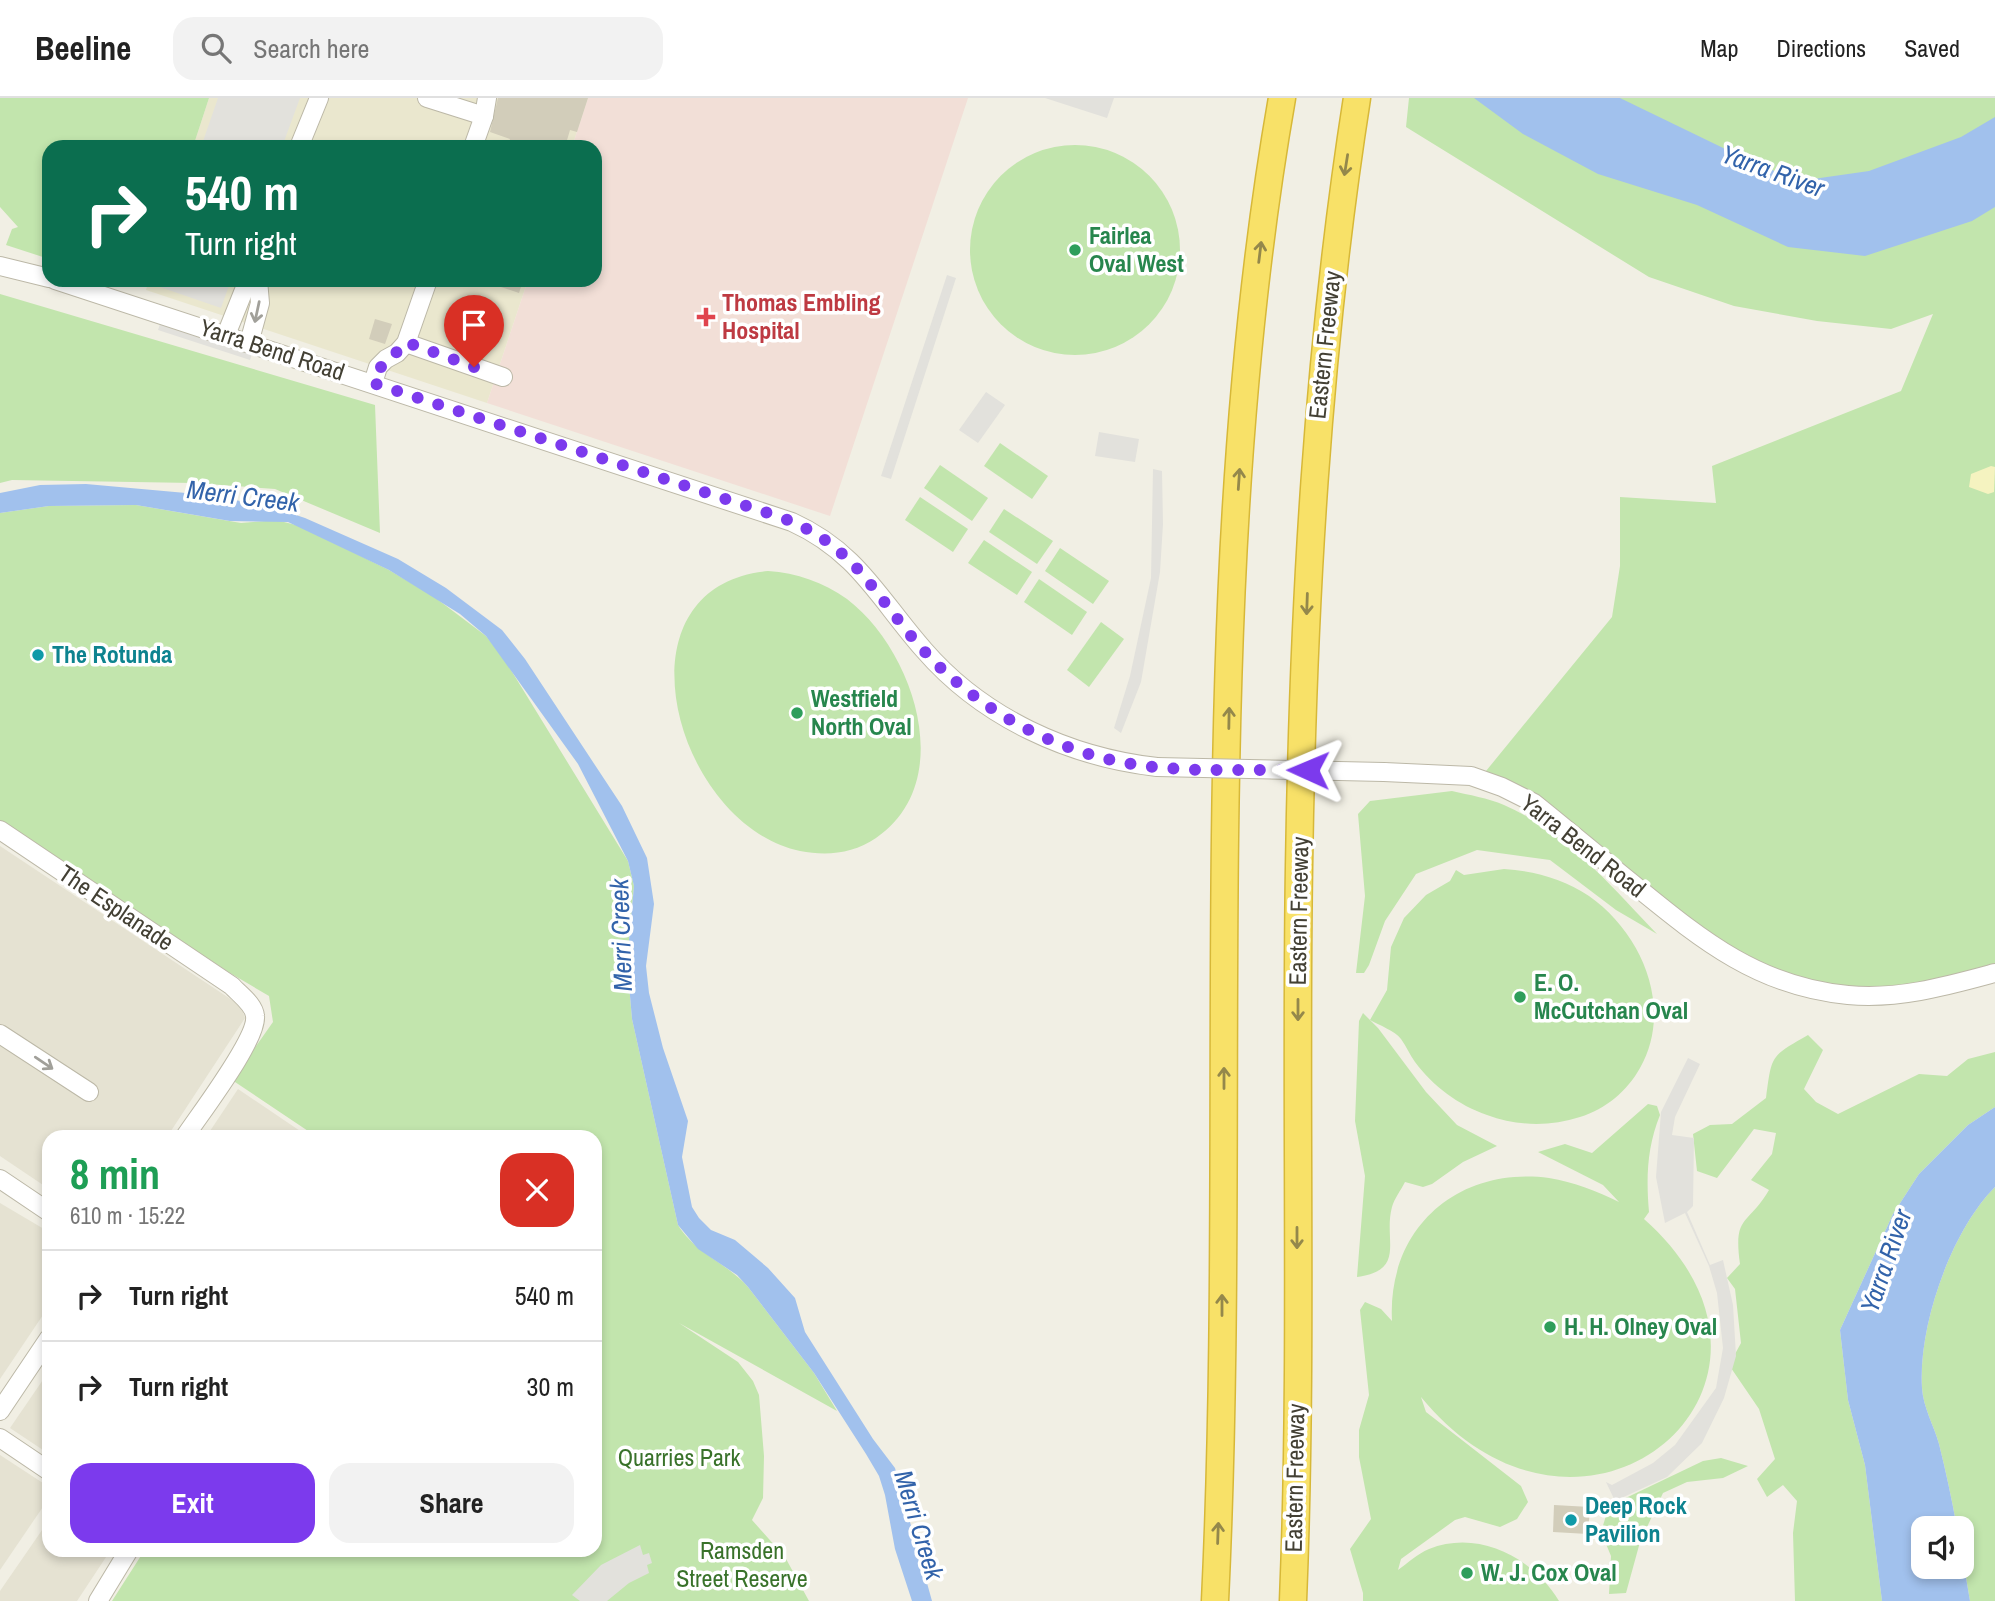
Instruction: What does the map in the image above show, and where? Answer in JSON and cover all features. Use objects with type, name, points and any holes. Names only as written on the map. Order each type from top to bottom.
[{"type":"highway","points":[[1215,1601],[1222,1407],[1226,860],[1234,547],[1255,299],[1282,98]]},
{"type":"highway","name":"Eastern Freeway","points":[[1293,1601],[1299,869],[1309,535],[1325,336],[1357,98]]},
{"type":"street","points":[[302,140],[319,98]]},
{"type":"street","points":[[427,98],[484,116]]},
{"type":"street","points":[[476,140],[487,98]]},
{"type":"street","points":[[0,266],[42,276]]},
{"type":"street","name":"Yarra Bend Road","points":[[77,287],[780,517],[810,530],[850,559],[925,652],[987,706],[1027,729],[1070,747],[1117,761],[1157,767],[1471,776],[1502,787],[1534,803],[1721,953],[1790,983],[1848,995],[1873,996],[1932,990],[1995,974]]},
{"type":"street","points":[[226,335],[245,287]]},
{"type":"street","points":[[249,343],[260,303],[259,287]]},
{"type":"street","points":[[373,383],[379,367],[386,359],[397,354],[406,342],[426,287]]},
{"type":"street","points":[[406,342],[503,377]]},
{"type":"street","name":"The Esplanade","points":[[0,830],[232,986],[257,997],[262,1027],[246,1045],[189,1130]]},
{"type":"street","points":[[0,1034],[89,1092]]},
{"type":"street","points":[[0,1179],[42,1207]]},
{"type":"street","points":[[0,1411],[42,1348]]},
{"type":"street","points":[[0,1438],[42,1466]]},
{"type":"street","points":[[99,1601],[125,1557]]},
{"type":"shaded area","points":[[209,98],[588,98],[574,140],[195,140]]},
{"type":"shaded area","points":[[218,98],[300,98],[285,140],[203,140]]},
{"type":"shaded area","name":"Thomas Embling Hospital","points":[[588,98],[968,98],[830,516],[487,403],[526,287],[602,287],[602,140],[574,140]]},
{"type":"shaded area","points":[[1045,98],[1114,98],[1107,118]]},
{"type":"shaded area","points":[[947,275],[956,278],[891,479],[881,476]]},
{"type":"shaded area","points":[[147,287],[526,287],[487,403],[146,290]]},
{"type":"shaded area","points":[[160,287],[228,287],[221,308]]},
{"type":"shaded area","points":[[161,321],[253,351],[250,360],[158,330]]},
{"type":"shaded area","points":[[986,392],[1005,405],[978,443],[959,430]]},
{"type":"shaded area","points":[[1099,432],[1139,439],[1135,462],[1095,456]]},
{"type":"shaded area","points":[[1153,469],[1162,471],[1160,572],[1141,682],[1121,733],[1114,728],[1130,676],[1151,578]]},
{"type":"shaded area","points":[[0,846],[241,1006],[245,1018],[172,1130],[42,1130],[42,1184],[0,1156]]},
{"type":"shaded area","points":[[1688,1058],[1700,1064],[1675,1117],[1672,1135],[1694,1138],[1693,1206],[1687,1212],[1710,1265],[1723,1260],[1733,1305],[1736,1356],[1724,1398],[1702,1443],[1667,1477],[1615,1501],[1606,1482],[1612,1485],[1653,1463],[1675,1445],[1716,1388],[1723,1348],[1717,1293],[1709,1266],[1685,1213],[1665,1223],[1656,1177],[1661,1112]]},
{"type":"shaded area","points":[[238,1089],[299,1130],[211,1130]]},
{"type":"shaded area","points":[[0,1203],[42,1228],[42,1316],[0,1379]]},
{"type":"shaded area","points":[[42,1381],[42,1449],[10,1428]]},
{"type":"shaded area","points":[[0,1455],[42,1482],[42,1508],[0,1570]]},
{"type":"shaded area","points":[[42,1530],[42,1557],[106,1557],[77,1601],[0,1601],[0,1591]]},
{"type":"shaded area","points":[[640,1545],[643,1555],[649,1553],[652,1563],[647,1565],[649,1573],[629,1583],[607,1601],[580,1601],[572,1595],[601,1565]]},
{"type":"green space","points":[[0,98],[209,98],[195,140],[42,140],[42,257],[6,245],[12,229],[18,227],[0,207]]},
{"type":"green space","points":[[1409,98],[1995,98],[1995,973],[1873,995],[1761,973],[1502,787],[1486,771],[1612,617],[1620,566],[1620,497],[1716,503],[1712,466],[1901,391],[1933,314],[1891,329],[1817,321],[1734,306],[1649,277],[1406,127]]},
{"type":"green space","name":"Fairlea Oval West","points":[[1075,145],[1115,153],[1149,176],[1172,210],[1180,250],[1172,290],[1149,324],[1115,347],[1075,355],[1035,347],[1001,324],[978,290],[970,250],[978,210],[1001,176],[1035,153]]},
{"type":"green space","points":[[0,294],[375,405],[380,533],[275,489],[194,483],[12,480],[0,483]]},
{"type":"green space","points":[[1000,443],[1048,476],[1032,499],[984,466]]},
{"type":"green space","points":[[940,465],[988,498],[972,521],[924,488]]},
{"type":"green space","points":[[920,497],[968,529],[953,552],[905,520]]},
{"type":"green space","points":[[136,505],[241,523],[276,520],[300,526],[389,570],[433,596],[486,636],[503,657],[628,861],[634,886],[627,961],[632,1019],[678,1225],[702,1251],[731,1271],[748,1287],[814,1373],[837,1411],[679,1323],[738,1362],[753,1381],[759,1395],[764,1456],[763,1498],[752,1520],[785,1557],[809,1601],[112,1601],[140,1557],[602,1557],[602,1130],[307,1130],[232,1080],[273,1022],[269,996],[0,822],[0,513],[49,506]]},
{"type":"green space","points":[[1004,509],[1053,541],[1037,564],[989,532]]},
{"type":"green space","points":[[984,540],[1032,572],[1017,595],[968,563]]},
{"type":"green space","points":[[1060,548],[1109,581],[1093,604],[1045,571]]},
{"type":"green space","name":"Westfield North Oval","points":[[768,571],[799,576],[819,583],[847,599],[871,621],[891,649],[907,682],[917,716],[921,751],[916,784],[901,813],[876,838],[849,850],[829,853],[800,851],[756,832],[720,798],[693,755],[678,707],[675,659],[688,617],[719,586]]},
{"type":"green space","points":[[1039,579],[1087,612],[1072,635],[1024,602]]},
{"type":"green space","points":[[1101,622],[1124,639],[1089,687],[1067,670]]},
{"type":"green space","points":[[1452,791],[1504,805],[1547,830],[1605,879],[1657,934],[1616,910],[1550,860],[1477,850],[1416,874],[1385,921],[1369,965],[1364,973],[1356,973],[1365,896],[1358,814],[1370,801]]},
{"type":"green space","name":"E. O. McCutchan Oval","points":[[1504,869],[1548,877],[1589,896],[1624,930],[1647,973],[1653,997],[1654,1021],[1650,1045],[1640,1068],[1615,1098],[1580,1117],[1533,1124],[1498,1119],[1476,1111],[1438,1087],[1415,1062],[1398,1036],[1370,1020],[1387,990],[1391,947],[1404,918],[1426,895],[1450,881],[1456,870],[1464,875]]},
{"type":"green space","points":[[1363,1013],[1378,1028],[1426,1092],[1457,1125],[1497,1146],[1463,1162],[1432,1184],[1423,1187],[1405,1182],[1392,1207],[1388,1260],[1382,1268],[1357,1277],[1365,1176],[1355,1121],[1359,1021]]},
{"type":"green space","points":[[1808,1035],[1823,1050],[1804,1089],[1816,1102],[1838,1114],[1919,1074],[1947,1076],[1968,1059],[1995,1052],[1995,1107],[1968,1125],[1919,1174],[1893,1214],[1840,1330],[1848,1400],[1865,1465],[1882,1601],[1795,1601],[1793,1533],[1797,1501],[1783,1485],[1767,1497],[1757,1479],[1775,1459],[1759,1409],[1729,1365],[1741,1343],[1735,1289],[1727,1278],[1740,1264],[1738,1248],[1741,1228],[1769,1190],[1751,1180],[1772,1154],[1776,1133],[1754,1129],[1717,1178],[1697,1171],[1693,1134],[1710,1125],[1732,1124],[1766,1098],[1775,1058]]},
{"type":"green space","name":"H. H. Olney Oval","points":[[1648,1104],[1657,1106],[1660,1115],[1650,1151],[1649,1212],[1644,1219],[1695,1282],[1711,1345],[1698,1400],[1663,1444],[1612,1471],[1550,1476],[1485,1453],[1421,1397],[1426,1412],[1521,1486],[1528,1502],[1517,1519],[1500,1527],[1465,1517],[1455,1520],[1401,1559],[1398,1570],[1429,1549],[1448,1544],[1485,1545],[1520,1560],[1535,1572],[1559,1601],[1363,1601],[1350,1549],[1371,1519],[1359,1457],[1359,1430],[1369,1395],[1360,1310],[1365,1302],[1381,1309],[1392,1321],[1394,1288],[1401,1258],[1415,1232],[1434,1210],[1458,1194],[1485,1182],[1516,1177],[1549,1178],[1585,1187],[1619,1202],[1603,1185],[1538,1152],[1565,1144],[1592,1153]]},
{"type":"green space","points":[[1995,1187],[1995,1601],[1970,1601],[1966,1579],[1974,1579],[1974,1516],[1955,1516],[1939,1444],[1924,1402],[1922,1388],[1926,1337],[1940,1281],[1964,1228]]},
{"type":"green space","points":[[1721,1458],[1748,1466],[1723,1478],[1687,1482],[1663,1493],[1640,1542],[1626,1593],[1609,1594],[1611,1556],[1601,1532],[1609,1506],[1703,1461]]},
{"type":"sand","points":[[1995,467],[1994,492],[1988,494],[1969,487],[1971,474]]},
{"type":"water","name":"Yarra River","points":[[1474,98],[1620,98],[1748,160],[1799,181],[1869,171],[1961,137],[1995,117],[1995,207],[1972,221],[1865,256],[1788,247],[1697,205],[1598,174],[1523,134]]},
{"type":"water","points":[[86,484],[197,494],[266,505],[305,518],[398,559],[446,588],[502,630],[525,659],[622,806],[647,858],[654,904],[646,966],[649,993],[663,1048],[688,1121],[682,1157],[692,1207],[711,1230],[735,1240],[768,1268],[795,1298],[805,1332],[873,1439],[895,1468],[932,1601],[912,1601],[895,1549],[879,1476],[814,1373],[737,1275],[698,1249],[678,1225],[632,1019],[627,961],[634,886],[628,861],[578,764],[486,636],[460,614],[389,570],[288,522],[230,521],[136,505],[49,506],[0,513],[0,493],[40,485]]},
{"type":"water","name":"Yarra River","points":[[1995,1107],[1995,1187],[1964,1228],[1940,1281],[1922,1363],[1923,1395],[1939,1444],[1955,1516],[1911,1516],[1911,1579],[1966,1579],[1970,1601],[1882,1601],[1865,1465],[1848,1400],[1840,1330],[1893,1214],[1919,1174],[1968,1125]]},
{"type":"building","points":[[498,98],[588,98],[577,132],[570,130],[567,140],[510,140],[490,132]]},
{"type":"building","points":[[501,287],[521,287],[519,293]]},
{"type":"building","points":[[375,319],[392,324],[385,344],[369,339]]},
{"type":"building","name":"Deep Rock Pavilion","points":[[1554,1505],[1590,1507],[1588,1534],[1553,1532]]},
{"type":"place","name":"Fairlea Oval West","points":[[1075,250]]},
{"type":"place","name":"Thomas Embling Hospital","points":[[706,317]]},
{"type":"place","name":"The Rotunda","points":[[38,655]]},
{"type":"place","name":"Westfield North Oval","points":[[797,713]]},
{"type":"place","name":"E. O. McCutchan Oval","points":[[1520,997]]},
{"type":"place","name":"H. H. Olney Oval","points":[[1550,1327]]},
{"type":"place","name":"Deep Rock Pavilion","points":[[1571,1520]]},
{"type":"place","name":"W. J. Cox Oval","points":[[1467,1573]]},
{"type":"route","points":[[474,367],[406,342],[397,354],[386,359],[379,367],[373,383],[780,517],[810,530],[825,538],[850,559],[925,652],[966,690],[1011,721],[1047,738],[1093,754],[1137,765],[1308,770]]},
{"type":"water label","name":"Merri Creek","points":[[243,496]]},
{"type":"water label","name":"Merri Creek","points":[[621,935]]},
{"type":"water label","name":"Merri Creek","points":[[919,1525]]},
{"type":"park label","name":"Quarries Park","points":[[679,1458]]},
{"type":"park label","name":"Ramsden Street Reserve","points":[[742,1565]]}]
